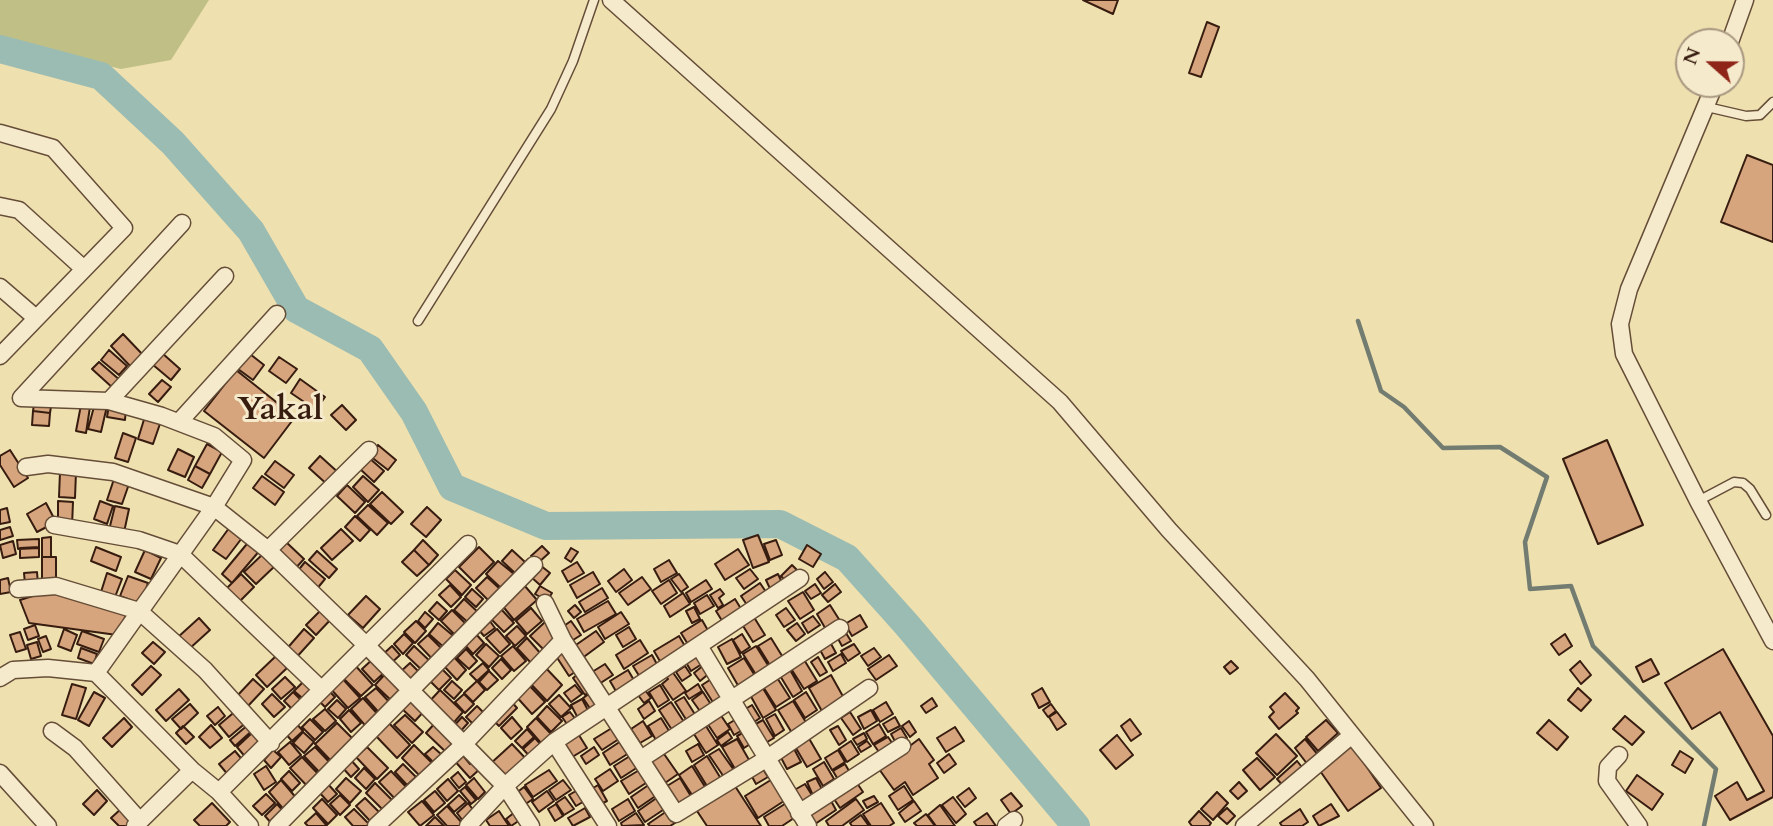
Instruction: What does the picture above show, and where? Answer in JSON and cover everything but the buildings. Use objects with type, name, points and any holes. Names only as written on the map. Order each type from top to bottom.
[{"type":"street","points":[[611,0],[1060,402],[1169,530],[1307,679],[1425,826]]},
{"type":"street","points":[[1735,28],[1745,0]]},
{"type":"street","points":[[1711,98],[1629,289],[1620,324],[1624,354],[1698,501],[1773,640]]},
{"type":"street","points":[[0,132],[53,148],[124,228],[0,356]]},
{"type":"street","points":[[0,206],[19,211],[84,269]]},
{"type":"street","points":[[96,673],[214,507],[243,460],[214,436],[179,422],[109,401],[21,398],[183,223]]},
{"type":"street","points":[[109,401],[225,276]]},
{"type":"street","points":[[0,287],[36,318]]},
{"type":"street","points":[[179,422],[277,314]]},
{"type":"street","points":[[268,550],[369,450]]},
{"type":"street","points":[[26,467],[48,464],[113,472],[214,507],[268,550],[366,645],[505,786],[531,826]]},
{"type":"street","points":[[54,525],[139,540],[180,554],[321,689]]},
{"type":"street","points":[[219,792],[468,544]]},
{"type":"street","points":[[277,826],[534,565]]},
{"type":"street","points":[[468,826],[505,786],[554,742],[800,579]]},
{"type":"street","points":[[18,589],[56,586],[139,611],[205,670],[271,743]]},
{"type":"street","points":[[545,603],[563,640],[676,814],[766,759],[869,688]]},
{"type":"street","points":[[641,759],[840,628]]},
{"type":"street","points":[[376,826],[463,745],[563,640]]},
{"type":"street","points":[[699,646],[804,820],[902,746]]},
{"type":"street","points":[[0,678],[13,670],[48,668],[96,673],[192,770],[219,792],[250,826]]},
{"type":"street","points":[[52,731],[75,748],[138,823],[192,770]]},
{"type":"street","points":[[1244,826],[1352,735]]},
{"type":"street","points":[[554,742],[608,826]]},
{"type":"street","points":[[1619,755],[1608,767],[1607,781],[1639,826]]},
{"type":"street","points":[[0,773],[48,826]]},
{"type":"lane","points":[[418,321],[551,109],[594,0]]},
{"type":"lane","points":[[1707,107],[1746,116],[1760,115],[1773,102]]},
{"type":"lane","points":[[1698,501],[1734,482],[1743,483],[1750,489],[1766,515]]},
{"type":"green space","points":[[0,0],[209,0],[171,60],[121,69],[0,40]]},
{"type":"waterway","points":[[0,49],[101,76],[173,143],[251,231],[296,309],[370,349],[414,412],[452,487],[546,526],[780,524],[847,558],[1076,826]]},
{"type":"waterway","points":[[1358,321],[1381,391],[1404,407],[1443,448],[1500,447],[1547,477],[1525,542],[1530,589],[1571,586],[1593,646],[1716,769],[1704,826]]},
{"type":"district","name":"Yakal","points":[[280,411]]}]
